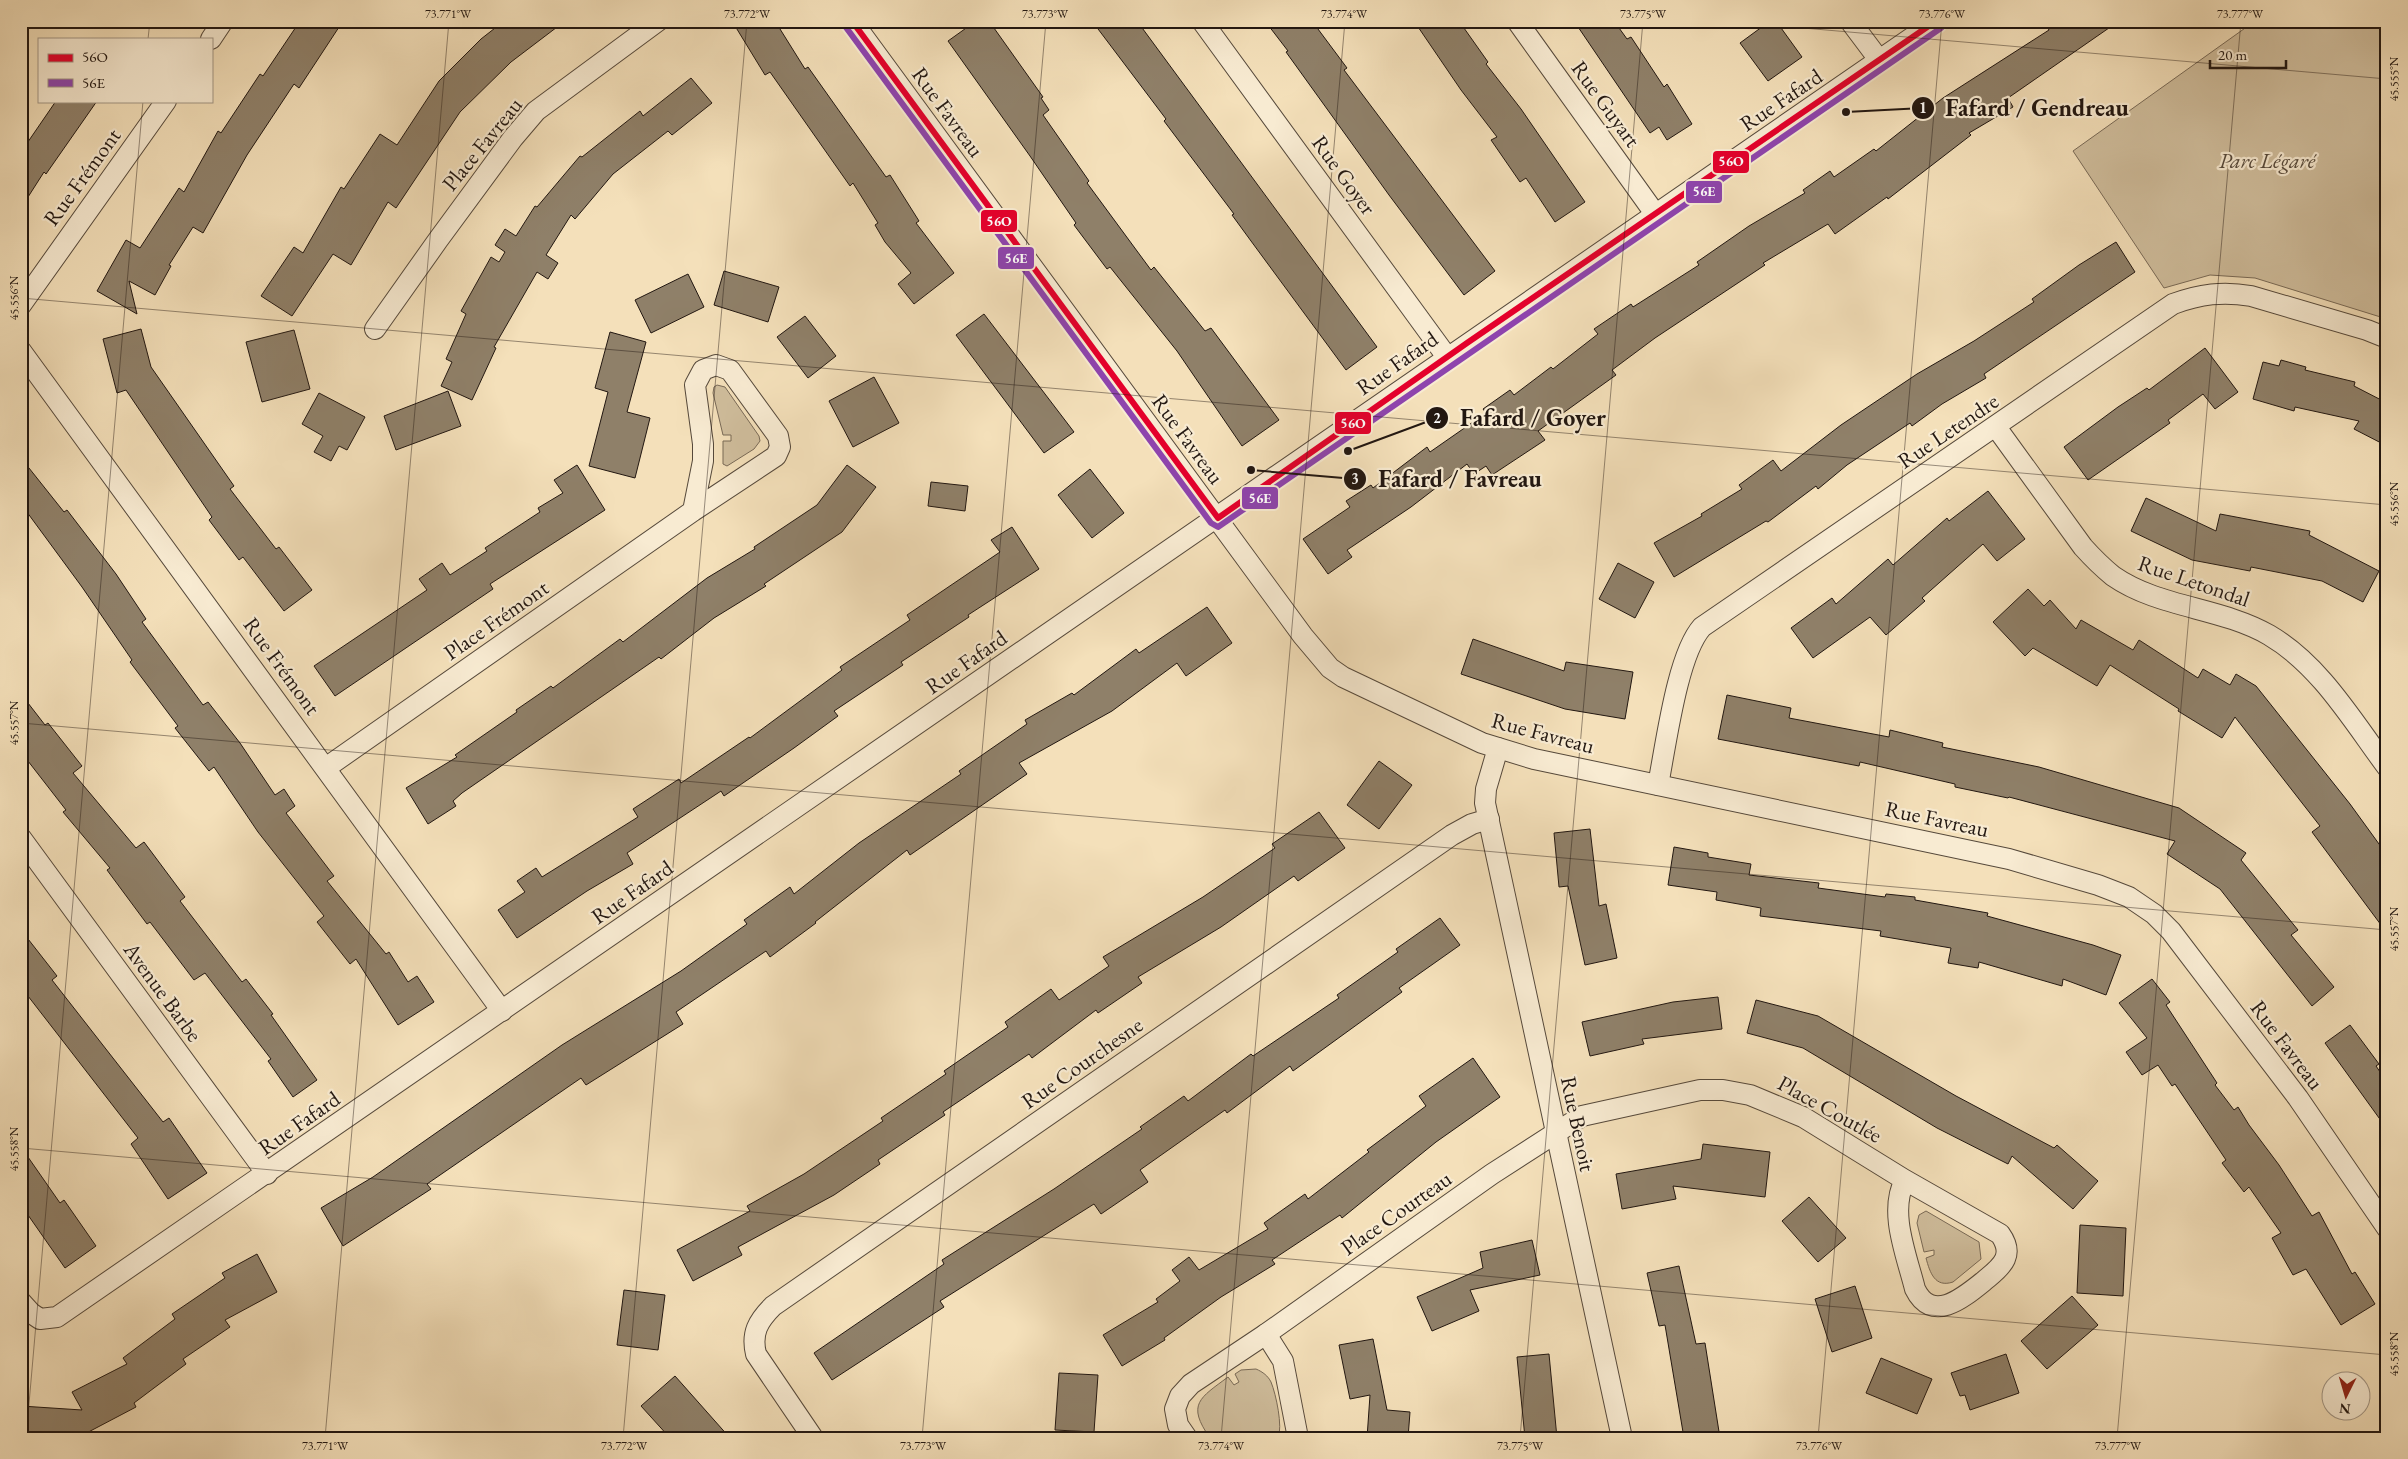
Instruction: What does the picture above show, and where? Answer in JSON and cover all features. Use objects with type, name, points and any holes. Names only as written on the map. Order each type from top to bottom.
[{"type":"street","points":[[212,38],[224,21]]},
{"type":"street","name":"Place Favreau","points":[[375,329],[513,138],[536,111],[658,21]]},
{"type":"street","name":"Rue Favreau","points":[[852,21],[1303,636],[1330,668],[1360,686],[1498,748],[1534,760],[2009,859],[2098,885],[2129,897],[2154,914],[2170,931],[2298,1098],[2387,1228]]},
{"type":"street","name":"Rue Goyer","points":[[1202,21],[1447,357]]},
{"type":"street","name":"Rue Guyart","points":[[1517,21],[1656,215]]},
{"type":"street","points":[[1850,21],[1880,61]]},
{"type":"street","name":"Rue Fafard","points":[[21,1302],[35,1317],[46,1320],[57,1317],[267,1174],[1936,21]]},
{"type":"street","name":"Rue Frémont","points":[[21,305],[165,102]]},
{"type":"street","name":"Rue Letendre","points":[[1658,785],[1686,656],[1694,636],[1702,627],[1996,428],[2173,304],[2213,293],[2251,296],[2387,338]]},
{"type":"street","name":"Rue Frémont","points":[[21,351],[327,767],[502,1011]]},
{"type":"street","name":"Place Frémont","points":[[327,767],[693,511],[772,459],[780,446],[778,436],[742,384],[724,366],[710,366],[703,370],[695,386],[703,444],[702,467],[693,511]]},
{"type":"street","name":"Rue Letondal","points":[[1996,428],[2083,547],[2113,576],[2159,598],[2245,623],[2276,640],[2312,668],[2387,767]]},
{"type":"street","points":[[1489,819],[1485,797],[1498,748]]},
{"type":"street","name":"Rue Benoit","points":[[1489,819],[1622,1438]]},
{"type":"street","name":"Rue Courchesne","points":[[813,1438],[756,1354],[754,1346],[756,1326],[773,1306],[1452,835],[1472,824],[1489,819]]},
{"type":"street","name":"Avenue Barbe","points":[[21,838],[267,1174]]},
{"type":"street","name":"Place Coutlée","points":[[1555,1133],[1582,1116],[1688,1092],[1710,1090],[1734,1091],[1762,1099],[1803,1117],[1905,1180],[1993,1229],[2005,1241],[2006,1254],[1999,1267],[1979,1285],[1943,1307],[1930,1305],[1918,1297],[1915,1289],[1897,1208],[1899,1191],[1905,1180]]},
{"type":"street","name":"Place Courteau","points":[[1187,1438],[1176,1416],[1180,1396],[1192,1384],[1492,1174],[1555,1133]]},
{"type":"street","points":[[1266,1334],[1283,1361],[1298,1438]]},
{"type":"green space","name":"Parc Légaré","points":[[2255,21],[2387,21],[2387,319],[2255,278],[2210,275],[2164,288],[2073,151]]},
{"type":"green space","points":[[717,385],[725,387],[759,436],[760,441],[754,449],[727,466],[723,464],[723,441],[731,441],[731,435],[723,435],[713,393],[714,387]]},
{"type":"green space","points":[[1926,1211],[1979,1242],[1981,1259],[1953,1282],[1942,1283],[1938,1281],[1929,1269],[1926,1258],[1934,1255],[1934,1250],[1924,1252],[1917,1223],[1919,1215]]},
{"type":"green space","points":[[1256,1369],[1267,1376],[1273,1387],[1280,1426],[1278,1438],[1210,1438],[1199,1417],[1198,1409],[1204,1397],[1228,1377],[1234,1385],[1239,1382],[1235,1374],[1241,1370]]},
{"type":"building","points":[[300,21],[343,21],[299,88],[294,84],[247,155],[203,233],[193,227],[169,265],[171,266],[155,295],[129,281],[137,314],[97,291],[126,240],[140,248],[179,188],[184,192],[218,131],[221,133],[260,74],[263,76]]},
{"type":"building","points":[[504,21],[565,21],[511,62],[460,112],[396,208],[388,202],[351,265],[333,254],[292,316],[261,296],[294,247],[303,253],[341,187],[344,189],[380,134],[397,145],[439,81],[481,39]]},
{"type":"building","points":[[732,21],[775,21],[805,69],[808,67],[886,177],[890,175],[919,221],[916,223],[954,273],[914,304],[898,284],[911,273],[885,242],[875,225],[878,223],[853,183],[850,186],[770,72],[765,75]]},
{"type":"building","points":[[976,21],[989,21],[1043,97],[1041,98],[1049,110],[1043,115],[1089,181],[1087,183],[1151,270],[1154,267],[1205,331],[1211,328],[1279,420],[1242,446],[1177,351],[1110,267],[1107,269],[1074,225],[1076,223],[948,41]]},
{"type":"building","points":[[1092,21],[1137,21],[1377,347],[1346,370],[1232,215],[1234,214],[1164,121],[1166,119]]},
{"type":"building","points":[[1265,21],[1312,21],[1347,68],[1344,70],[1495,271],[1464,295],[1389,195]]},
{"type":"building","points":[[1414,21],[1459,21],[1488,62],[1486,64],[1521,109],[1585,202],[1555,222],[1526,178],[1520,182],[1491,140],[1497,137],[1461,90]]},
{"type":"building","points":[[1574,21],[1614,21],[1627,39],[1631,37],[1664,87],[1667,84],[1692,124],[1667,140],[1659,127],[1650,133]]},
{"type":"building","points":[[1770,21],[1776,21],[1802,57],[1768,81],[1740,43]]},
{"type":"building","points":[[2044,21],[2119,21],[2008,98],[2013,107],[1969,133],[1971,135],[1888,199],[1887,197],[1835,234],[1828,224],[1763,263],[1765,265],[1655,338],[1612,370],[1616,375],[1538,431],[1545,440],[1492,475],[1486,466],[1474,474],[1467,464],[1411,507],[1347,550],[1352,557],[1328,574],[1303,539],[1350,507],[1346,501],[1371,485],[1373,488],[1427,447],[1430,452],[1486,413],[1483,409],[1510,390],[1514,395],[1551,367],[1553,369],[1598,334],[1594,329],[1631,304],[1633,307],[1699,265],[1697,262],[1749,226],[1805,193],[1803,190],[1830,171],[1834,177],[1874,149],[1876,151],[1943,98],[2049,30]]},
{"type":"building","points":[[691,78],[712,103],[672,135],[668,131],[613,174],[575,219],[571,215],[546,255],[558,263],[548,279],[537,272],[494,347],[496,348],[472,400],[441,386],[452,362],[446,359],[466,314],[461,311],[491,257],[499,262],[505,252],[495,245],[505,229],[516,236],[535,206],[537,207],[580,156],[582,157],[640,111],[643,116]]},
{"type":"building","points":[[55,102],[96,102],[46,174],[44,172],[21,208],[21,152]]},
{"type":"building","points":[[2116,242],[2135,272],[1984,374],[1986,378],[1942,404],[1912,426],[1910,423],[1847,465],[1818,489],[1816,486],[1768,522],[1766,521],[1674,577],[1654,543],[1702,516],[1701,514],[1742,489],[1739,485],[1773,460],[1781,471],[1841,425],[1917,374],[1974,341],[2034,302],[2032,299],[2079,265]]},
{"type":"building","points":[[724,271],[779,287],[768,322],[714,305]]},
{"type":"building","points":[[688,274],[704,307],[651,333],[635,300]]},
{"type":"building","points":[[984,314],[1074,432],[1044,453],[956,335]]},
{"type":"building","points":[[805,316],[836,356],[808,378],[777,337]]},
{"type":"building","points":[[141,329],[151,367],[234,486],[230,489],[276,549],[279,547],[312,590],[284,611],[243,557],[239,560],[209,520],[212,517],[126,390],[117,393],[103,339]]},
{"type":"building","points":[[294,330],[310,389],[262,402],[246,342]]},
{"type":"building","points":[[610,332],[646,342],[627,412],[650,418],[635,478],[589,466],[608,392],[595,388]]},
{"type":"building","points":[[2205,348],[2238,392],[2215,409],[2203,394],[2168,420],[2170,423],[2088,480],[2064,447],[2118,407],[2147,388],[2149,390]]},
{"type":"building","points":[[2281,360],[2306,367],[2305,370],[2355,382],[2354,386],[2387,403],[2387,446],[2354,429],[2359,421],[2295,407],[2294,411],[2253,399],[2263,362],[2279,366]]},
{"type":"building","points":[[874,377],[899,423],[853,447],[829,401]]},
{"type":"building","points":[[448,391],[461,426],[396,450],[384,416]]},
{"type":"building","points":[[319,393],[365,417],[347,450],[339,446],[331,461],[314,452],[323,436],[302,424]]},
{"type":"building","points":[[21,458],[64,512],[67,510],[116,574],[146,619],[142,622],[203,705],[208,702],[240,743],[275,795],[284,789],[295,806],[286,813],[334,876],[327,881],[386,954],[389,952],[408,982],[417,976],[434,1002],[398,1025],[356,959],[350,964],[317,922],[324,916],[258,832],[214,767],[209,771],[175,728],[178,726],[130,662],[132,660],[82,587],[21,504]]},
{"type":"building","points":[[577,465],[605,510],[490,584],[493,589],[335,696],[314,666],[427,590],[419,579],[442,563],[450,575],[487,551],[485,548],[540,512],[538,508],[563,493],[554,480]]},
{"type":"building","points":[[847,465],[876,487],[842,532],[764,584],[766,586],[714,618],[661,659],[659,657],[462,793],[453,801],[456,806],[428,824],[406,788],[457,757],[455,755],[517,712],[516,710],[551,686],[553,688],[620,639],[623,642],[707,578],[755,549],[754,547],[817,505]]},
{"type":"building","points":[[1090,469],[1124,513],[1092,538],[1058,495]]},
{"type":"building","points":[[931,482],[968,486],[965,511],[928,506]]},
{"type":"building","points":[[1988,491],[2025,539],[1997,561],[1983,544],[1922,598],[1925,601],[1886,635],[1870,617],[1813,658],[1791,628],[1832,598],[1836,604],[1888,559],[1893,565],[1947,518],[1949,521]]},
{"type":"building","points":[[2146,498],[2216,531],[2220,514],[2310,531],[2309,535],[2379,571],[2363,602],[2322,581],[2251,567],[2250,571],[2192,560],[2131,531]]},
{"type":"building","points":[[1012,527],[1039,569],[968,615],[969,617],[901,662],[903,665],[834,711],[838,716],[794,748],[724,796],[721,791],[627,853],[633,864],[587,891],[517,938],[498,910],[525,892],[517,881],[536,868],[542,877],[638,817],[633,809],[679,779],[681,783],[750,738],[842,670],[840,667],[910,620],[907,615],[1000,552],[991,540]]},
{"type":"building","points":[[1618,563],[1654,582],[1635,618],[1599,599]]},
{"type":"building","points":[[2028,589],[2044,606],[2050,600],[2076,629],[2081,620],[2133,650],[2139,640],[2198,678],[2203,669],[2230,685],[2236,674],[2256,686],[2350,804],[2387,855],[2387,933],[2312,832],[2320,826],[2235,717],[2222,738],[2110,665],[2097,686],[2033,648],[2025,656],[1993,622]]},
{"type":"building","points":[[1207,607],[1232,643],[1186,676],[1177,663],[1112,711],[1019,763],[1027,774],[910,855],[907,850],[816,923],[770,957],[766,951],[676,1012],[683,1024],[586,1085],[581,1078],[427,1184],[431,1189],[343,1246],[321,1208],[373,1177],[562,1045],[681,971],[747,924],[744,920],[790,887],[794,894],[859,843],[961,774],[959,771],[1027,724],[1025,720],[1072,693],[1074,695],[1136,649],[1139,653]]},
{"type":"building","points":[[1473,639],[1564,671],[1566,662],[1633,672],[1625,719],[1565,709],[1461,674]]},
{"type":"building","points":[[21,694],[45,725],[48,723],[82,766],[73,773],[136,848],[144,842],[185,897],[180,901],[242,982],[246,979],[273,1014],[271,1015],[317,1080],[293,1097],[268,1061],[271,1059],[205,973],[194,980],[150,922],[147,924],[107,870],[110,868],[63,812],[66,810],[21,752]]},
{"type":"building","points":[[1727,695],[1791,708],[1789,718],[1889,737],[1890,730],[1943,743],[1942,747],[2039,767],[2179,808],[2246,853],[2241,860],[2298,930],[2291,935],[2334,987],[2312,1006],[2220,889],[2167,854],[2175,841],[2009,797],[1955,787],[1955,784],[1860,762],[1859,766],[1718,739]]},
{"type":"building","points":[[1379,761],[1412,785],[1379,829],[1347,805]]},
{"type":"building","points":[[1319,812],[1345,848],[1298,881],[1294,876],[1221,927],[1138,977],[1142,983],[1098,1013],[1096,1010],[1032,1058],[1029,1054],[943,1112],[945,1115],[878,1160],[880,1164],[834,1195],[738,1247],[742,1255],[693,1281],[677,1250],[750,1211],[747,1206],[804,1174],[883,1121],[881,1118],[946,1074],[944,1071],[1008,1027],[1005,1022],[1051,989],[1059,1000],[1109,966],[1103,957],[1203,897],[1275,848],[1272,844]]},
{"type":"building","points":[[1590,829],[1599,906],[1606,904],[1617,958],[1585,965],[1568,886],[1559,887],[1554,833]]},
{"type":"building","points":[[1674,847],[1708,853],[1708,857],[1751,864],[1749,875],[1819,883],[1818,888],[1885,897],[1886,894],[1915,897],[1915,900],[1988,913],[1987,916],[2093,945],[2121,955],[2106,995],[2063,979],[2062,986],[1979,962],[1978,968],[1948,963],[1951,948],[1880,936],[1881,931],[1760,916],[1761,908],[1716,900],[1717,892],[1668,885]]},
{"type":"building","points":[[1440,918],[1460,945],[1399,988],[1402,992],[1293,1071],[1290,1066],[1227,1113],[1225,1110],[1140,1170],[1148,1182],[1101,1214],[1094,1204],[940,1301],[944,1307],[832,1380],[814,1353],[944,1264],[942,1260],[1054,1189],[1142,1129],[1140,1127],[1184,1096],[1188,1101],[1251,1054],[1253,1056],[1339,998],[1337,995],[1398,952],[1396,949]]},
{"type":"building","points":[[21,930],[57,976],[52,980],[163,1122],[169,1118],[207,1173],[168,1199],[131,1144],[138,1138],[21,987]]},
{"type":"building","points":[[2152,979],[2170,1002],[2166,1005],[2217,1083],[2215,1085],[2234,1110],[2238,1107],[2312,1216],[2319,1212],[2352,1274],[2355,1272],[2375,1304],[2341,1325],[2306,1269],[2293,1275],[2272,1238],[2281,1233],[2249,1187],[2244,1192],[2222,1163],[2226,1160],[2175,1084],[2172,1086],[2158,1065],[2142,1075],[2126,1052],[2147,1038],[2119,1003]]},
{"type":"building","points":[[1718,997],[1722,1029],[1642,1039],[1644,1044],[1590,1056],[1582,1022],[1673,1002]]},
{"type":"building","points":[[1756,1000],[1818,1016],[1956,1096],[2054,1148],[2057,1145],[2098,1181],[2073,1209],[2012,1156],[2008,1164],[1937,1128],[1803,1048],[1747,1033]]},
{"type":"building","points":[[2350,1025],[2379,1064],[2376,1066],[2387,1082],[2387,1129],[2325,1043]]},
{"type":"building","points":[[1473,1058],[1500,1097],[1436,1142],[1342,1218],[1340,1215],[1272,1260],[1275,1264],[1221,1297],[1164,1338],[1165,1340],[1122,1366],[1103,1335],[1158,1302],[1156,1299],[1180,1281],[1172,1270],[1189,1257],[1199,1270],[1268,1229],[1264,1223],[1305,1194],[1308,1199],[1369,1152],[1367,1150],[1426,1106],[1419,1096]]},
{"type":"building","points":[[1703,1144],[1770,1152],[1765,1197],[1673,1186],[1676,1199],[1622,1209],[1616,1174],[1701,1159]]},
{"type":"building","points":[[21,1147],[60,1203],[64,1200],[96,1246],[65,1268],[21,1205]]},
{"type":"building","points":[[1809,1197],[1846,1238],[1818,1262],[1782,1221]]},
{"type":"building","points":[[2080,1225],[2126,1228],[2123,1296],[2077,1293]]},
{"type":"building","points":[[1532,1240],[1540,1275],[1470,1290],[1479,1311],[1432,1331],[1417,1297],[1483,1268],[1480,1252]]},
{"type":"building","points":[[257,1254],[277,1292],[225,1320],[230,1327],[183,1359],[186,1364],[134,1403],[136,1407],[77,1438],[21,1438],[21,1406],[82,1410],[72,1392],[127,1364],[123,1358],[175,1319],[172,1314],[225,1278],[222,1273]]},
{"type":"building","points":[[1679,1266],[1696,1344],[1705,1343],[1720,1438],[1684,1438],[1665,1325],[1659,1326],[1647,1273]]},
{"type":"building","points":[[1855,1286],[1872,1338],[1832,1352],[1815,1299]]},
{"type":"building","points":[[624,1290],[665,1295],[658,1350],[617,1345]]},
{"type":"building","points":[[2072,1296],[2098,1325],[2047,1369],[2021,1341]]},
{"type":"building","points":[[1373,1339],[1387,1410],[1410,1412],[1408,1438],[1367,1438],[1370,1395],[1350,1399],[1339,1345]]},
{"type":"building","points":[[1549,1354],[1557,1438],[1525,1438],[1517,1357]]},
{"type":"building","points":[[2006,1354],[2019,1393],[1970,1410],[1965,1395],[1960,1396],[1951,1373]]},
{"type":"building","points":[[1881,1358],[1932,1379],[1917,1414],[1866,1393]]},
{"type":"building","points":[[1059,1373],[1098,1375],[1094,1432],[1055,1430]]},
{"type":"building","points":[[675,1376],[730,1438],[670,1438],[641,1406]]},
{"type":"transit line","name":"56O","points":[[852,21],[1218,518],[1467,343],[1936,21]]},
{"type":"transit line","name":"56E","points":[[845,26],[1211,523],[1218,527],[1941,28]]},
{"type":"place","name":"Fafard / Gendreau","points":[[1846,112]]},
{"type":"place","name":"Fafard / Goyer","points":[[1348,451]]},
{"type":"place","name":"Fafard / Favreau","points":[[1251,470]]}]
